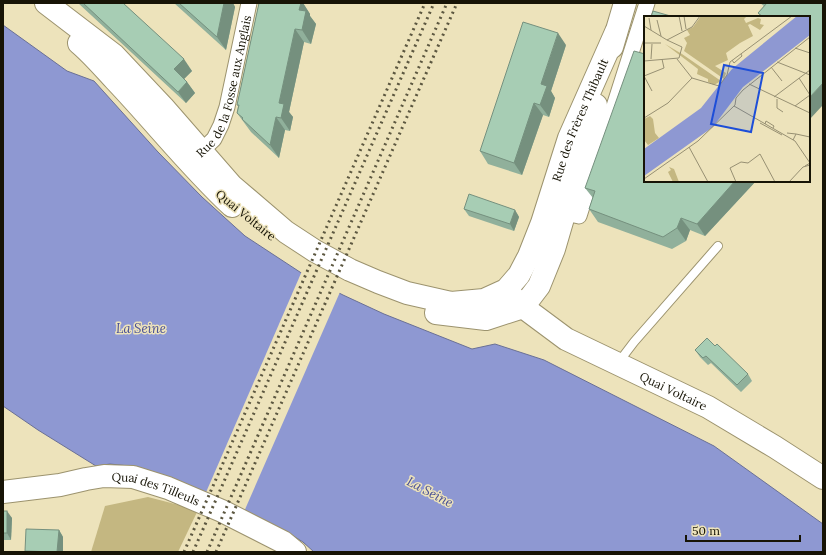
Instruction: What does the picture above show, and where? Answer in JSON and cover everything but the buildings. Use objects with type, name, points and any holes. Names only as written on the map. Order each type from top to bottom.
[{"type":"street","name":"Quai Voltaire","points":[[28,3],[81,44],[157,125],[286,232],[315,251],[350,270],[407,293],[451,302],[484,300],[506,290],[523,307],[566,339],[708,407],[823,478]]},
{"type":"street","name":"Quai Voltaire","points":[[46,3],[114,55],[163,107],[195,157],[209,184],[236,209],[262,230],[287,247],[348,281],[395,301],[434,313],[486,319],[523,307]]},
{"type":"street","name":"Rue de la Fosse aux Anglais","points":[[195,157],[214,139],[221,125],[227,107],[249,3]]},
{"type":"street","name":"Rue des Frères Thibault","points":[[523,307],[539,286],[554,248],[555,211],[625,3]]},
{"type":"street","name":"Rue des Frères Thibault","points":[[555,211],[579,216],[647,3]]},
{"type":"street","name":"Rue des Frères Thibault","points":[[506,290],[520,275],[530,256],[542,223],[555,211]]},
{"type":"street","name":"Quai des Tilleuls","points":[[3,492],[60,485],[104,476],[133,477],[168,488],[222,511],[283,542],[295,552]]},
{"type":"lane","points":[[617,364],[634,342],[718,246]]},
{"type":"shaded area","points":[[148,497],[198,510],[178,552],[91,552],[105,506]]},
{"type":"water","name":"La Seine","points":[[3,25],[67,71],[94,81],[158,152],[202,197],[245,236],[306,276],[384,314],[472,349],[495,344],[544,360],[714,446],[823,524],[823,552],[314,552],[303,542],[282,529],[149,471],[129,466],[110,464],[96,466],[38,430],[3,406]]},
{"type":"pier","points":[[302,271],[340,292],[243,514],[204,497]]},
{"type":"railway","points":[[184,552],[425,3]]},
{"type":"railway","points":[[193,552],[434,3]]},
{"type":"railway","points":[[207,552],[447,3]]},
{"type":"railway","points":[[216,552],[457,3]]}]
